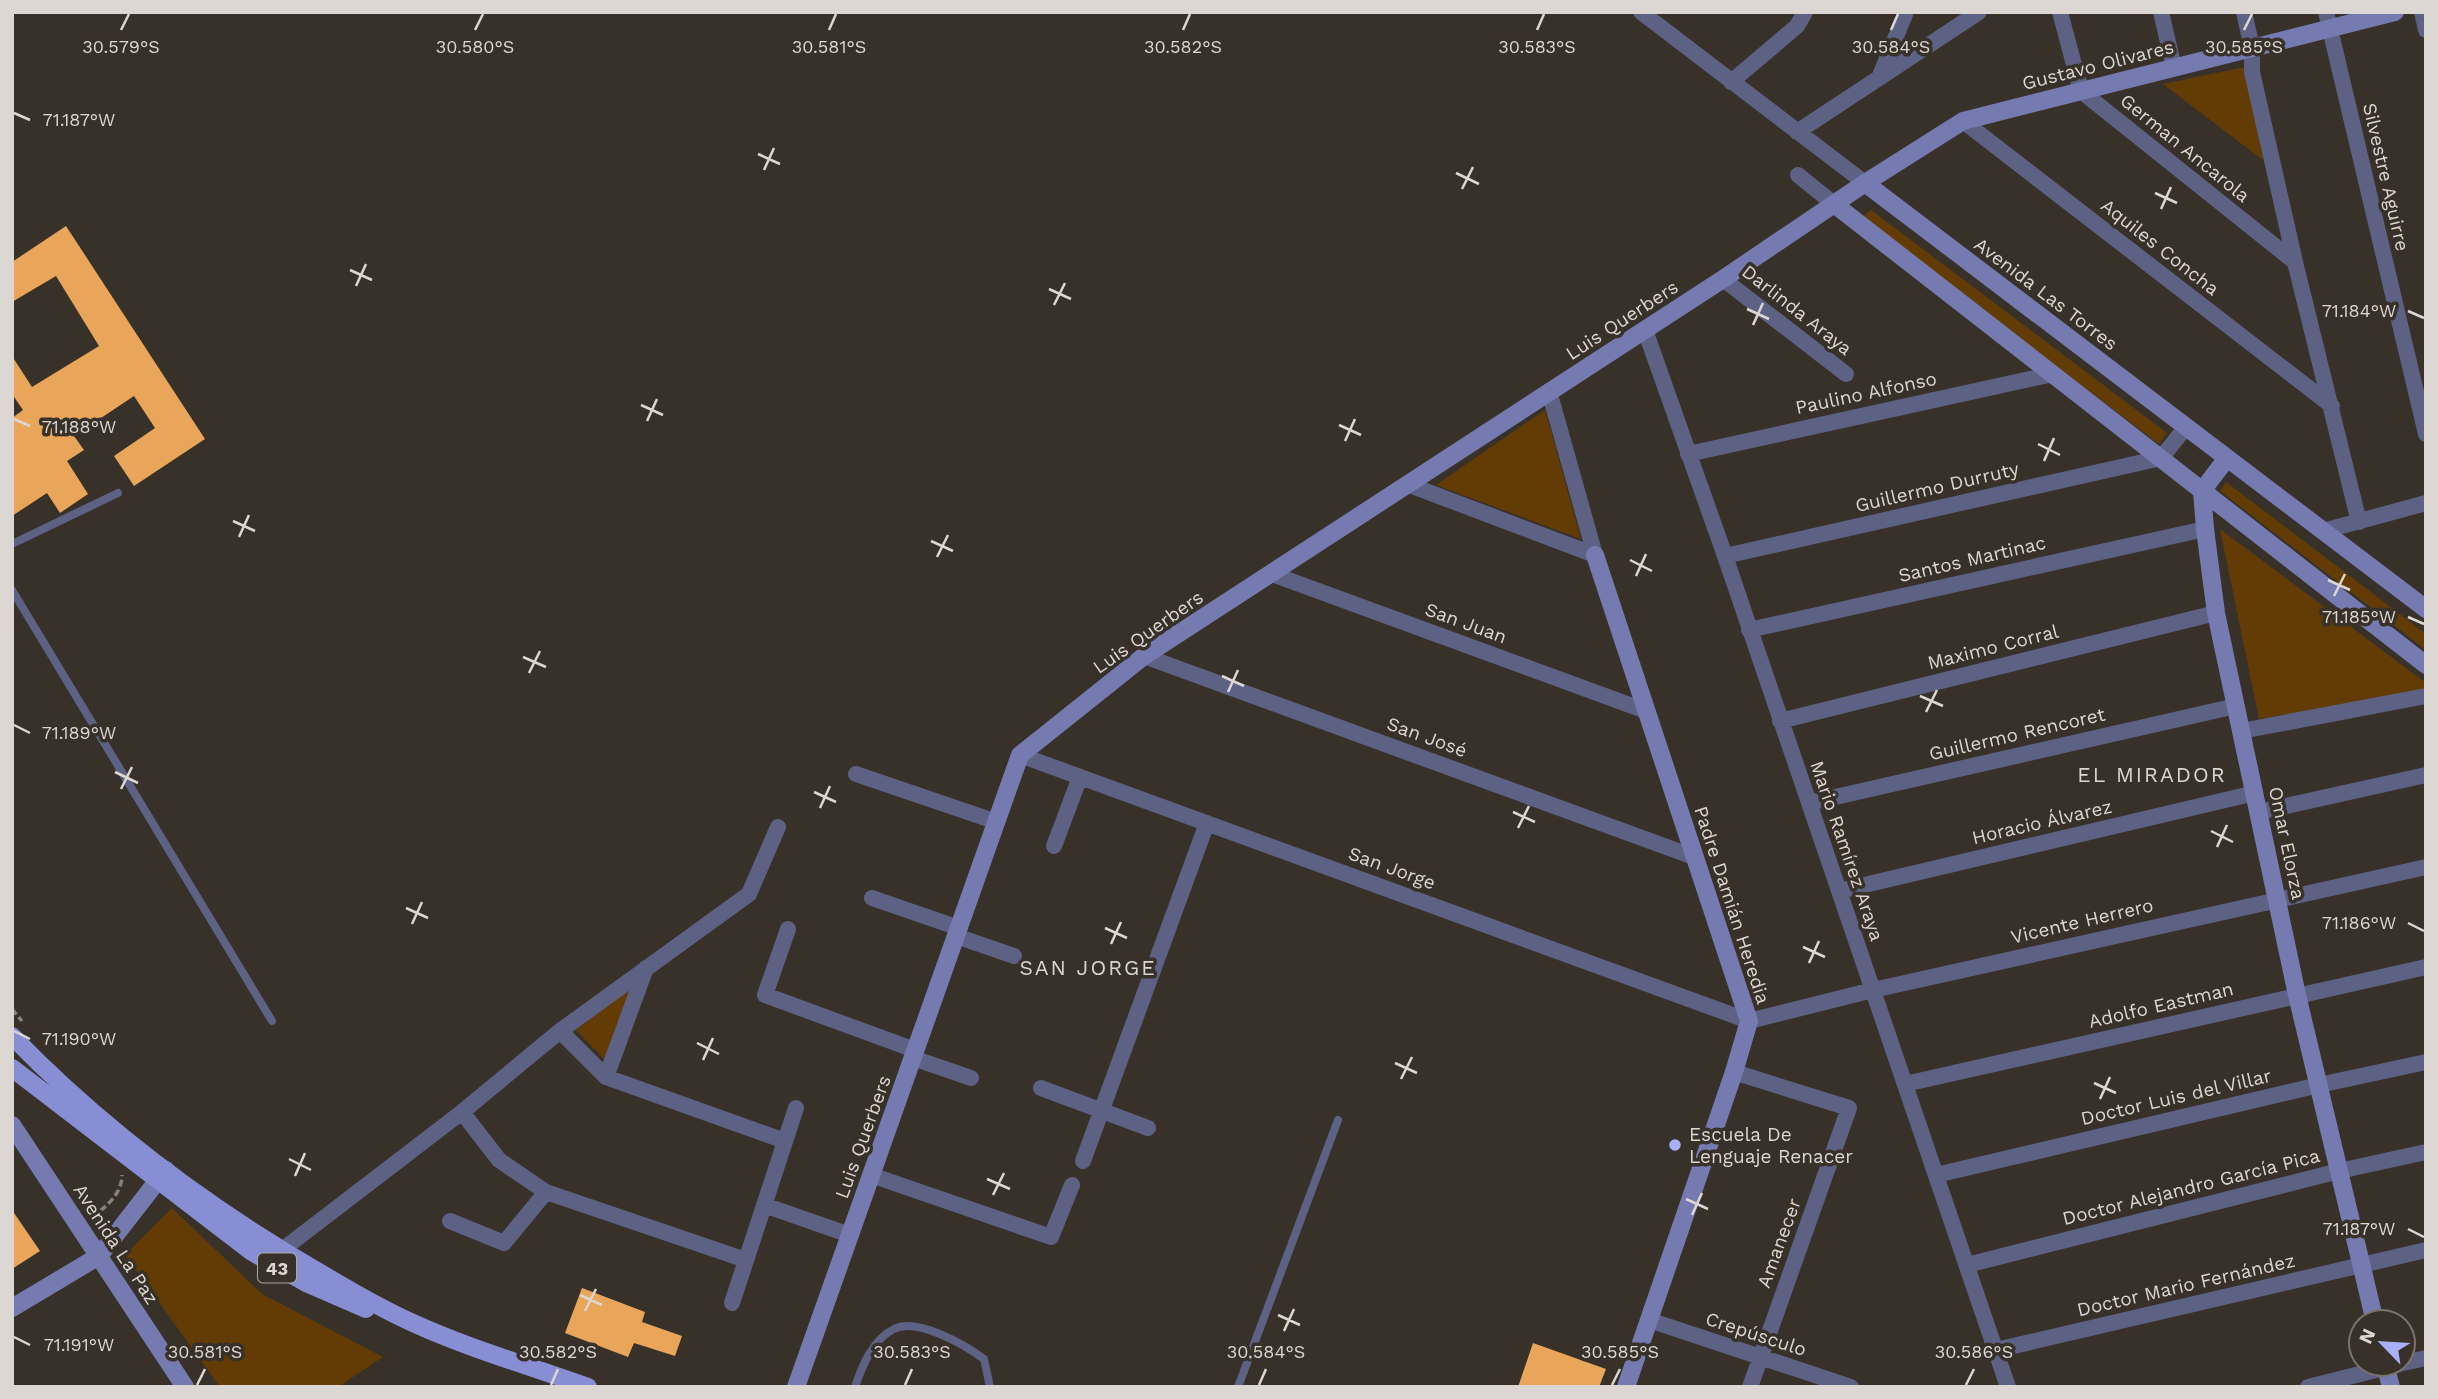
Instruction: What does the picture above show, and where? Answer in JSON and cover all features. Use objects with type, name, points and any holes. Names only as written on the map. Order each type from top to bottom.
[{"type":"main road","name":"43","points":[[12,1036],[226,1234],[278,1268],[341,1299],[589,1387]]},
{"type":"main road","name":"43","points":[[12,1068],[126,1157],[162,1175],[348,1289],[413,1323]]},
{"type":"street","name":"Avenida Las Torres","points":[[1640,12],[2426,609]]},
{"type":"street","points":[[1731,82],[1797,26],[1805,12]]},
{"type":"street","points":[[1879,78],[1906,12]]},
{"type":"street","points":[[1797,132],[1979,12]]},
{"type":"street","points":[[2060,12],[2081,91]]},
{"type":"street","points":[[2161,12],[2174,68]]},
{"type":"street","points":[[2244,12],[2252,48],[2252,72],[2295,262],[2359,522]]},
{"type":"street","name":"Gustavo Olivares","points":[[1865,183],[1963,121],[2252,48],[2328,21],[2395,12]]},
{"type":"street","points":[[2421,12],[2426,30]]},
{"type":"street","name":"Silvestre Aguirre","points":[[2328,21],[2426,434]]},
{"type":"street","name":"German Ancarola","points":[[2081,91],[2295,262]]},
{"type":"street","name":"Aquiles Concha","points":[[1963,121],[2332,406]]},
{"type":"street","points":[[1798,175],[2426,665]]},
{"type":"street","name":"Luis Querbers","points":[[796,1387],[1020,755],[1144,656],[1723,279],[1865,183]]},
{"type":"street","name":"Darlinda Araya","points":[[1723,279],[1846,374]]},
{"type":"street","name":"Mario Ramírez Araya","points":[[1645,330],[1725,556],[2008,1387]]},
{"type":"street","name":"Paulino Alfonso","points":[[1688,454],[2053,374]]},
{"type":"street","name":"Padre Damián Heredia","points":[[1549,391],[1595,555],[1749,1021],[1626,1387]]},
{"type":"street","points":[[2161,458],[2186,427]]},
{"type":"street","name":"Guillermo Durruty","points":[[1725,556],[2161,458]]},
{"type":"street","points":[[2203,491],[2227,458]]},
{"type":"street","points":[[1407,484],[1595,555]]},
{"type":"street","name":"Omar Elorza","points":[[2203,491],[2216,613],[2297,995],[2372,1308]]},
{"type":"street","points":[[2323,531],[2426,503]]},
{"type":"street","name":"Santos Martinac","points":[[1749,630],[2205,529]]},
{"type":"street","name":"San Juan","points":[[1272,574],[1646,711]]},
{"type":"street","name":"Maximo Corral","points":[[1780,721],[2216,613]]},
{"type":"street","name":"San José","points":[[1144,656],[1694,857]]},
{"type":"street","points":[[2241,731],[2426,696]]},
{"type":"street","name":"Guillermo Rencoret","points":[[1808,803],[2236,706]]},
{"type":"street","name":"San Jorge","points":[[1020,755],[1749,1021]]},
{"type":"street","points":[[856,774],[997,821]]},
{"type":"street","points":[[2259,812],[2426,775]]},
{"type":"street","points":[[1054,846],[1080,777]]},
{"type":"street","name":"Horacio Álvarez","points":[[1839,891],[2255,793]]},
{"type":"street","points":[[1083,1161],[1207,823]]},
{"type":"street","points":[[282,1250],[461,1112],[560,1031],[749,894],[778,827]]},
{"type":"street","name":"Vicente Herrero","points":[[1749,1021],[1873,990],[2426,867]]},
{"type":"street","points":[[872,898],[1014,956]]},
{"type":"street","points":[[788,929],[765,995],[971,1078]]},
{"type":"street","name":"Adolfo Eastman","points":[[1905,1084],[2426,967]]},
{"type":"street","points":[[606,1077],[646,968]]},
{"type":"street","points":[[560,1031],[606,1077],[785,1140]]},
{"type":"street","name":"Doctor Luis del Villar","points":[[1936,1175],[2426,1062]]},
{"type":"street","name":"Amanecer","points":[[1734,1072],[1849,1108],[1750,1387]]},
{"type":"street","points":[[1041,1088],[1147,1128]]},
{"type":"street","points":[[732,1303],[796,1108]]},
{"type":"street","points":[[461,1112],[499,1160],[546,1192],[746,1260]]},
{"type":"street","name":"Avenida La Paz","points":[[12,1125],[185,1387]]},
{"type":"street","name":"Doctor Alejandro García Pica","points":[[1967,1265],[2339,1171],[2426,1153]]},
{"type":"street","points":[[12,1308],[99,1256],[162,1175]]},
{"type":"street","points":[[872,1175],[1051,1237],[1072,1185]]},
{"type":"street","points":[[450,1221],[504,1243],[546,1192]]},
{"type":"street","points":[[764,1205],[850,1235]]},
{"type":"street","name":"Doctor Mario Fernández","points":[[1996,1350],[2426,1250]]},
{"type":"street","name":"Crepúsculo","points":[[1649,1320],[1851,1387]]},
{"type":"street","points":[[2308,1387],[2347,1377]]},
{"type":"lane","points":[[12,544],[118,493]]},
{"type":"lane","points":[[12,590],[272,1021]]},
{"type":"lane","points":[[1238,1387],[1338,1120]]},
{"type":"lane","points":[[855,1387],[876,1343],[895,1328],[918,1327],[964,1344],[984,1359],[990,1387]]},
{"type":"path","points":[[12,1009],[30,1029]]},
{"type":"path","points":[[79,1226],[108,1206],[115,1196],[122,1185],[123,1176],[117,1168],[126,1157]]},
{"type":"shaded area","points":[[2245,67],[2263,160],[2163,84]]},
{"type":"shaded area","points":[[1871,210],[2167,433],[2159,444],[1861,218]]},
{"type":"shaded area","points":[[1545,410],[1581,539],[1436,485]]},
{"type":"shaded area","points":[[2226,482],[2426,634],[2426,650],[2220,491]]},
{"type":"shaded area","points":[[2220,529],[2426,683],[2426,689],[2259,719]]},
{"type":"shaded area","points":[[632,987],[605,1060],[576,1030]]},
{"type":"shaded area","points":[[172,1208],[262,1294],[383,1357],[338,1387],[220,1387],[125,1255]]},
{"type":"building","points":[[66,226],[205,439],[134,486],[114,456],[155,428],[134,396],[74,436],[84,450],[67,461],[88,494],[60,513],[47,493],[12,516],[12,418],[23,410],[12,394],[12,356],[32,387],[99,346],[56,276],[12,302],[12,262]]},
{"type":"building","points":[[12,1210],[40,1251],[12,1269]]},
{"type":"building","points":[[582,1288],[645,1312],[642,1322],[682,1336],[675,1356],[634,1343],[628,1357],[565,1333]]},
{"type":"building","points":[[1533,1343],[1606,1369],[1599,1387],[1518,1387]]},
{"type":"place","name":"Escuela De Lenguaje Renacer","points":[[1675,1145]]},
{"type":"district","name":"EL MIRADOR","points":[[2152,774]]},
{"type":"district","name":"SAN JORGE","points":[[1088,967]]}]
